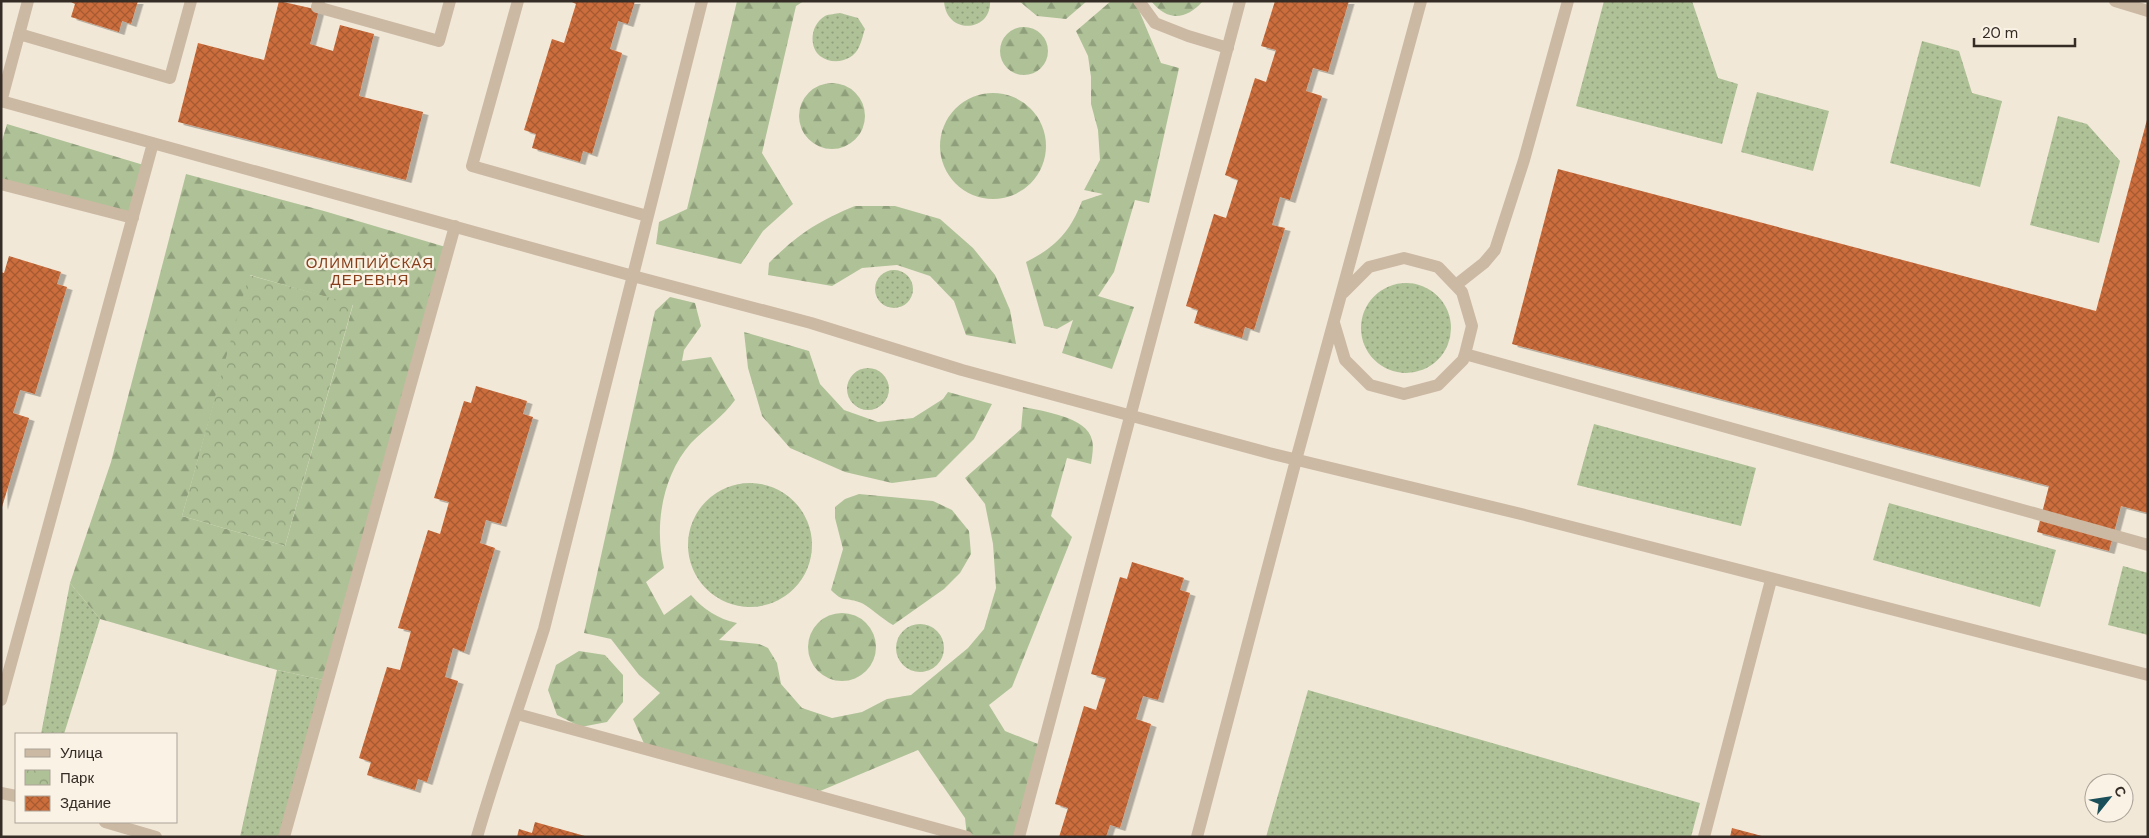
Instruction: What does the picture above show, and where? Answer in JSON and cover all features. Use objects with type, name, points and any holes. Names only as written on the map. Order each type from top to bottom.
[{"type":"street","points":[[28,1],[1,101],[633,276],[811,323],[962,370],[1296,460],[1535,518],[1771,580],[2148,675]]},
{"type":"street","points":[[19,34],[170,78],[192,1]]},
{"type":"street","points":[[318,1],[317,7],[439,41],[450,1]]},
{"type":"street","points":[[518,1],[472,166],[648,216]]},
{"type":"street","points":[[1139,1],[1155,22],[1188,36],[1228,48]]},
{"type":"street","points":[[1019,837],[1240,1]]},
{"type":"street","points":[[1197,837],[1296,460],[1422,1]]},
{"type":"street","points":[[1456,285],[1484,263],[1495,250],[1524,160],[1568,1]]},
{"type":"street","points":[[2115,1],[2148,10]]},
{"type":"street","points":[[477,837],[496,771],[517,714],[544,629],[702,2]]},
{"type":"street","points":[[1,700],[153,143]]},
{"type":"street","points":[[1,184],[132,218]]},
{"type":"street","points":[[284,837],[455,226]]},
{"type":"street","points":[[1334,323],[1345,360],[1370,385],[1404,394],[1438,385],[1463,360],[1465,354],[1472,326],[1462,292],[1438,267],[1404,258],[1369,267],[1343,293]]},
{"type":"street","points":[[1465,354],[2148,545]]},
{"type":"street","points":[[1704,837],[1771,580]]},
{"type":"street","points":[[517,714],[967,837]]},
{"type":"street","points":[[1,793],[15,796]]},
{"type":"street","points":[[108,823],[156,837]]},
{"type":"green space","points":[[737,1],[804,1],[796,6],[762,153],[793,204],[763,231],[741,264],[656,244],[659,222],[687,209]]},
{"type":"green space","points":[[944,1],[990,1],[989,11],[984,19],[977,24],[960,25],[952,20],[947,12]]},
{"type":"green space","points":[[1019,1],[1087,1],[1066,19],[1037,16]]},
{"type":"green space","points":[[1111,1],[1135,1],[1161,63],[1179,68],[1149,203],[1135,200],[1114,272],[1098,296],[1134,307],[1112,369],[1062,353],[1073,320],[1057,329],[1044,326],[1026,262],[1046,250],[1061,237],[1072,222],[1082,201],[1103,194],[1084,190],[1100,160],[1098,130],[1091,104],[1091,77],[1088,56],[1076,31]]},
{"type":"green space","points":[[1151,1],[1203,1],[1190,12],[1177,16],[1164,13]]},
{"type":"green space","points":[[1604,1],[1692,1],[1718,78],[1738,84],[1722,144],[1576,106]]},
{"type":"green space","points":[[840,13],[858,18],[865,29],[859,47],[852,56],[847,59],[831,61],[816,52],[813,35],[820,20],[827,15]]},
{"type":"green space","points":[[1024,27],[1033,29],[1041,34],[1046,42],[1048,51],[1046,60],[1041,68],[1033,73],[1024,75],[1015,73],[1007,68],[1002,60],[1000,51],[1002,42],[1007,34],[1015,29]]},
{"type":"green space","points":[[1922,41],[1959,51],[1972,93],[2002,101],[1980,187],[1890,163]]},
{"type":"green space","points":[[832,83],[845,86],[855,93],[862,103],[865,116],[862,129],[855,139],[845,146],[832,149],[819,146],[809,139],[802,129],[799,116],[802,103],[809,93],[819,86]]},
{"type":"green space","points":[[1757,92],[1829,111],[1813,171],[1741,152]]},
{"type":"green space","points":[[993,93],[1013,97],[1031,108],[1042,126],[1046,146],[1042,166],[1031,184],[1013,195],[993,199],[973,195],[955,184],[944,166],[940,146],[944,126],[955,108],[973,97]]},
{"type":"green space","points":[[2058,116],[2087,124],[2120,161],[2099,243],[2030,225]]},
{"type":"green space","points":[[7,124],[147,166],[133,218],[1,184],[1,144]]},
{"type":"green space","points":[[186,174],[324,211],[449,248],[328,681],[277,670],[100,619],[70,583],[111,462]],"holes":[[[250,275],[353,305],[285,546],[182,516]]]},
{"type":"green space","points":[[855,206],[895,206],[940,219],[973,248],[995,275],[1010,310],[1016,344],[966,335],[954,301],[930,276],[897,265],[862,268],[832,286],[768,275],[769,263],[789,244],[819,223]]},
{"type":"green space","points":[[894,270],[908,275],[913,289],[908,303],[894,308],[880,303],[875,289],[880,275]]},
{"type":"green space","points":[[249,275],[353,304],[285,546],[182,516]]},
{"type":"green space","points":[[1406,283],[1423,287],[1438,296],[1447,311],[1451,328],[1447,345],[1438,360],[1423,369],[1406,373],[1389,369],[1374,360],[1365,345],[1361,328],[1365,311],[1374,296],[1389,287]]},
{"type":"green space","points":[[670,297],[695,303],[701,326],[684,350],[682,361],[711,357],[735,400],[720,417],[691,443],[673,471],[663,502],[661,519],[661,552],[664,568],[646,582],[664,615],[691,595],[711,613],[737,623],[719,640],[759,644],[768,648],[777,663],[781,684],[802,708],[832,718],[862,712],[887,699],[911,695],[968,648],[984,629],[996,588],[993,544],[985,504],[965,478],[1021,429],[1023,407],[1063,416],[1089,432],[1093,446],[1091,464],[1067,458],[1051,516],[1072,537],[1012,687],[989,705],[1005,731],[1043,746],[1019,837],[967,837],[965,818],[918,750],[813,794],[646,748],[633,719],[660,693],[639,675],[611,639],[584,633],[655,311]]},
{"type":"green space","points":[[744,332],[809,351],[820,384],[844,410],[878,422],[913,418],[943,399],[948,392],[992,404],[974,439],[936,477],[892,483],[845,472],[790,448],[762,416],[748,368]]},
{"type":"green space","points":[[872,368],[880,371],[886,377],[889,389],[886,401],[880,407],[864,410],[856,407],[850,401],[847,385],[850,377],[856,371]]},
{"type":"green space","points":[[1594,424],[1756,468],[1741,526],[1577,485]]},
{"type":"green space","points":[[750,483],[774,487],[794,501],[808,521],[812,545],[808,569],[794,589],[774,603],[750,607],[726,603],[706,589],[692,569],[688,545],[692,521],[706,501],[726,487]]},
{"type":"green space","points":[[859,494],[933,501],[952,510],[969,531],[971,554],[960,573],[944,589],[893,625],[863,604],[842,598],[831,590],[843,549],[835,518],[835,507],[845,499]]},
{"type":"green space","points":[[1889,503],[2056,550],[2040,607],[1873,560]]},
{"type":"green space","points":[[2123,566],[2148,573],[2148,635],[2108,625]]},
{"type":"green space","points":[[70,583],[100,619],[64,733],[41,733]]},
{"type":"green space","points":[[835,613],[849,613],[861,618],[871,628],[876,640],[876,654],[871,666],[861,676],[849,681],[835,681],[823,676],[813,666],[808,654],[808,640],[813,628],[823,618]]},
{"type":"green space","points":[[915,624],[925,624],[937,631],[944,643],[944,653],[937,665],[925,672],[915,672],[907,668],[900,661],[896,653],[896,643],[900,635],[907,628]]},
{"type":"green space","points":[[579,651],[605,655],[623,675],[623,702],[607,722],[581,727],[557,715],[548,690],[556,665]]},
{"type":"green space","points":[[277,670],[328,681],[284,837],[240,837]]},
{"type":"green space","points":[[1308,690],[1700,803],[1691,837],[1266,837]]},
{"type":"building","points":[[69,1],[138,1],[131,24],[122,21],[119,32],[71,17],[75,4]]},
{"type":"building","points":[[279,1],[319,10],[310,44],[333,51],[340,25],[374,34],[359,96],[423,112],[406,180],[178,122],[198,43],[264,60]]},
{"type":"building","points":[[570,1],[635,1],[628,24],[618,21],[610,49],[622,53],[592,154],[583,151],[580,162],[532,148],[536,134],[524,130],[552,39],[564,43],[576,4]]},
{"type":"building","points":[[1275,1],[1349,1],[1328,72],[1313,68],[1306,91],[1322,96],[1290,200],[1280,197],[1272,225],[1285,228],[1254,330],[1245,327],[1242,338],[1194,323],[1198,310],[1186,306],[1214,214],[1226,218],[1238,180],[1225,175],[1255,78],[1266,82],[1276,50],[1261,46]]},
{"type":"building","points":[[2148,116],[2148,513],[2121,506],[2109,551],[2037,532],[2049,486],[1512,344],[1558,169],[2096,311]]},
{"type":"building","points":[[9,256],[61,272],[57,284],[67,287],[35,394],[20,390],[13,413],[29,418],[2,507],[1,272],[4,273]]},
{"type":"building","points":[[476,386],[527,401],[523,414],[533,417],[501,524],[486,520],[480,543],[495,548],[464,652],[453,648],[445,677],[458,681],[427,782],[418,779],[415,790],[367,775],[371,762],[359,758],[387,667],[400,670],[411,631],[398,628],[428,530],[440,534],[449,502],[434,498],[464,401],[471,403]]},
{"type":"building","points":[[1132,562],[1184,578],[1180,590],[1190,593],[1158,700],[1143,696],[1136,719],[1151,724],[1120,828],[1110,825],[1106,837],[1059,837],[1068,808],[1055,804],[1084,706],[1096,710],[1106,678],[1091,674],[1120,577],[1127,579]]},
{"type":"building","points":[[535,822],[585,837],[517,837],[519,829],[532,833]]},
{"type":"building","points":[[1732,828],[1762,836],[1762,837],[1730,837]]},
{"type":"district","name":"ОЛИМПИЙСКАЯ ДЕРЕВНЯ","points":[[370,272]]}]
